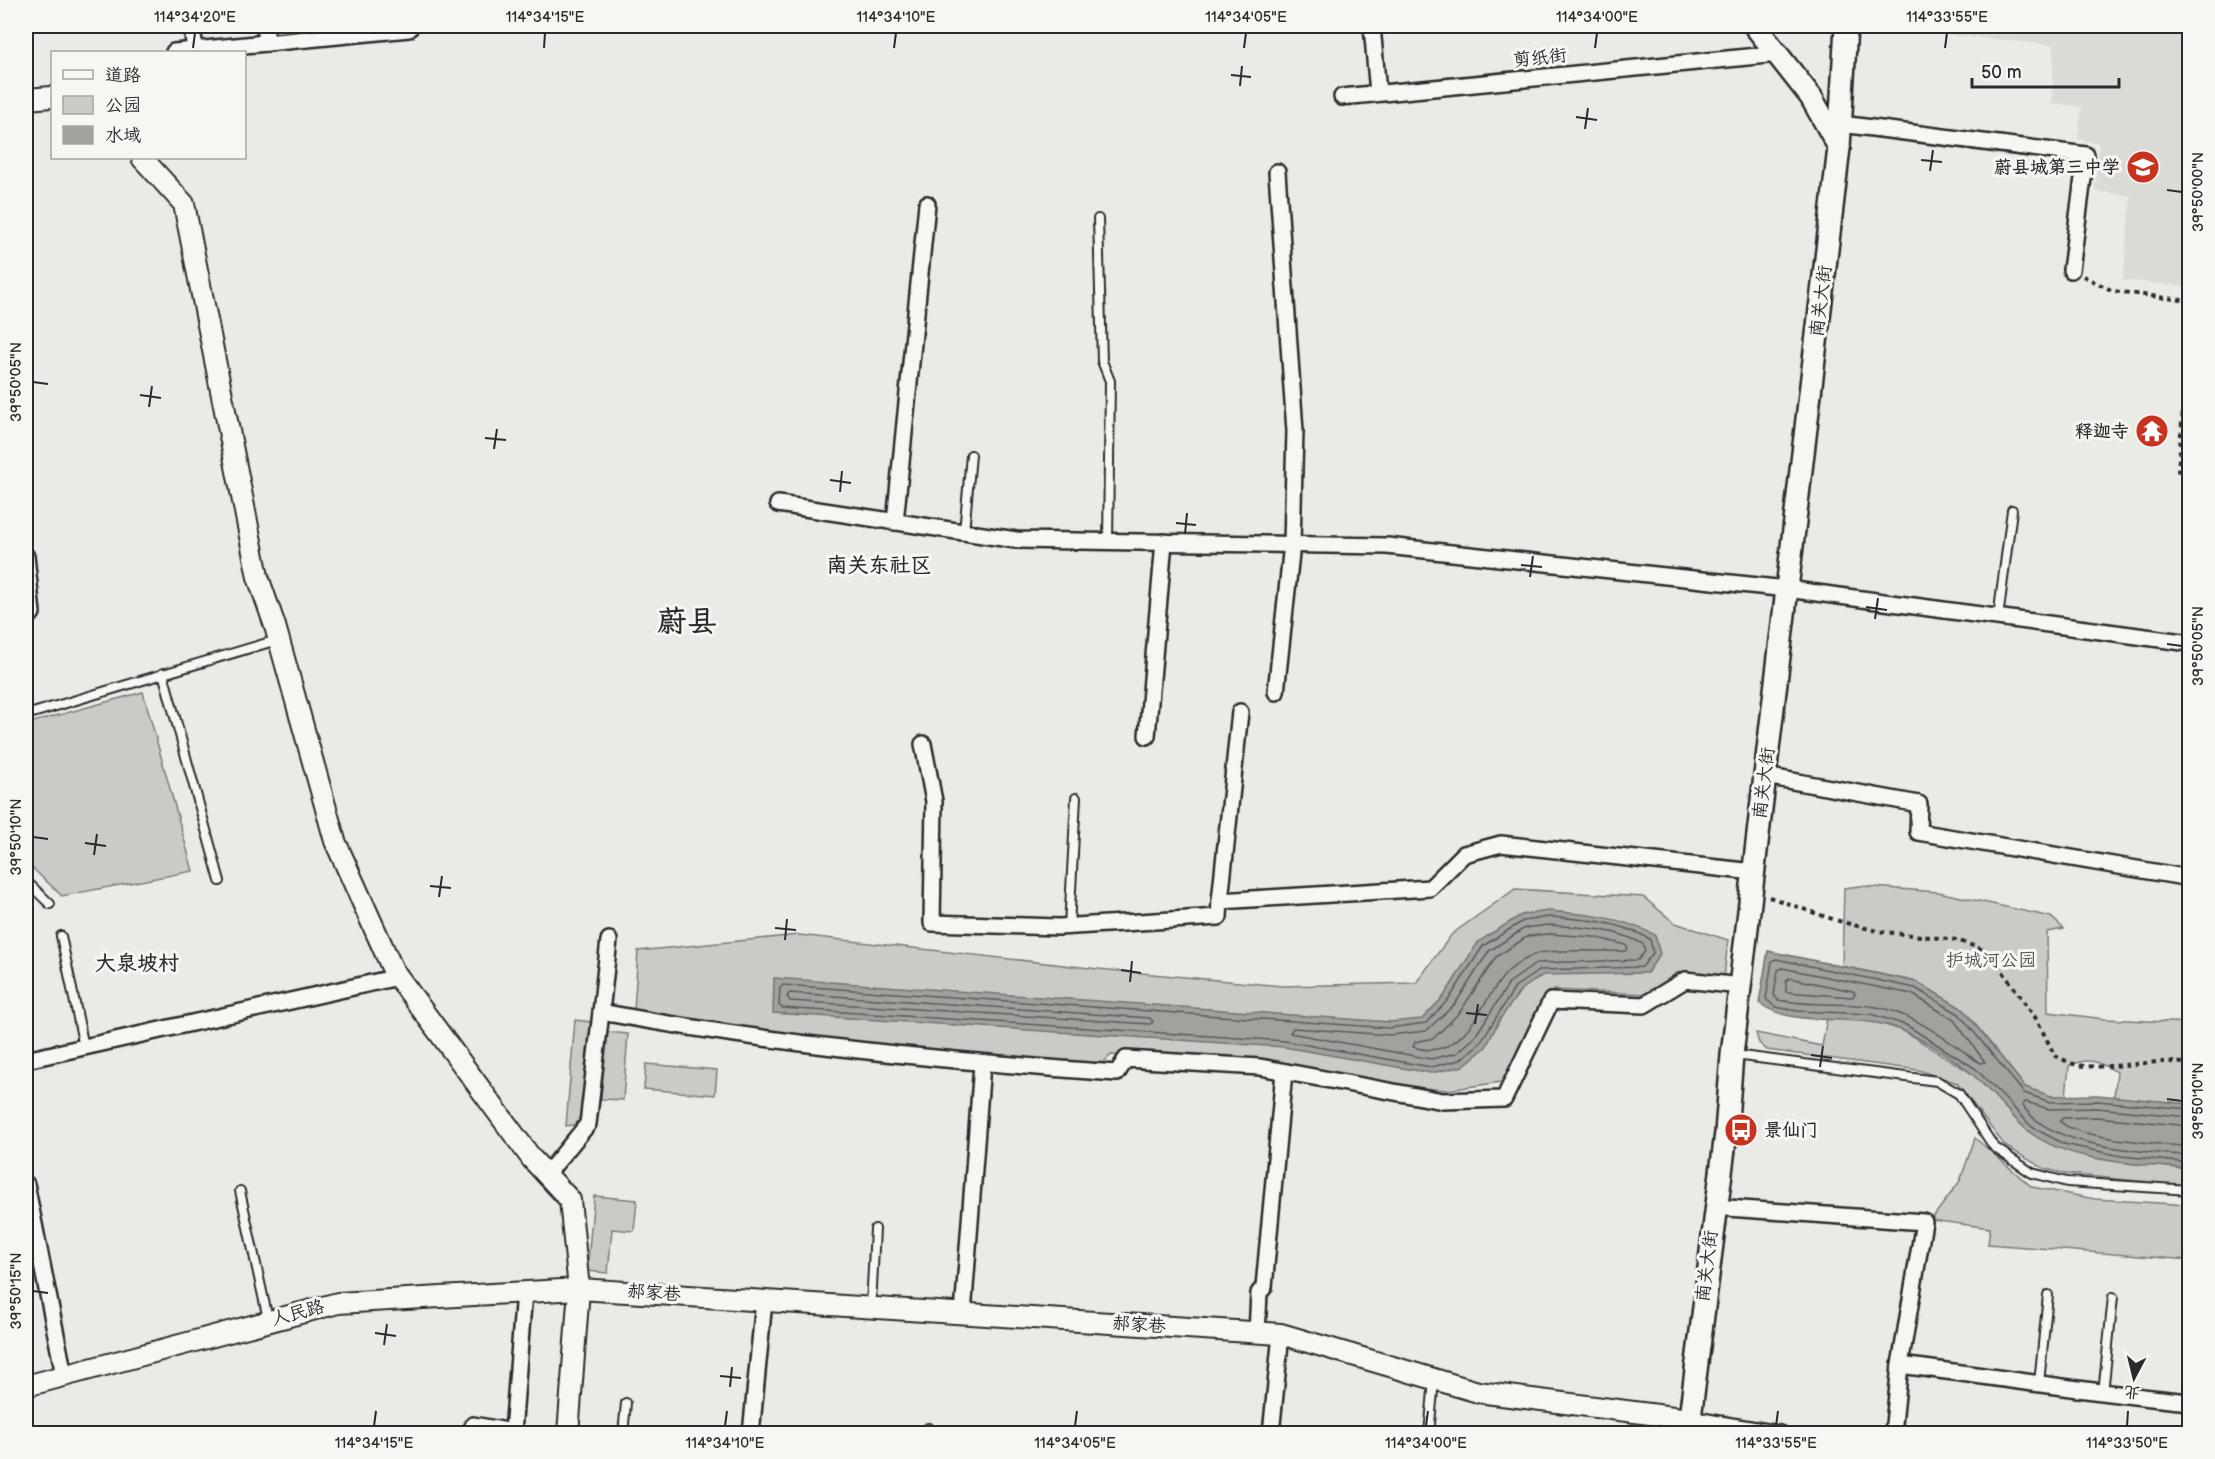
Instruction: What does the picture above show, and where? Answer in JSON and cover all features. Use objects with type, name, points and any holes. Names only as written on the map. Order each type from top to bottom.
[{"type":"main road","points":[[1755,26],[1811,97],[1839,148]]},
{"type":"main road","name":"南关大街","points":[[1688,1426],[1714,1207],[1726,1133],[1732,1055],[1839,148],[1846,26]]},
{"type":"street","points":[[192,26],[195,51],[408,29],[408,26]]},
{"type":"street","points":[[265,26],[267,43]]},
{"type":"street","points":[[1372,26],[1378,93]]},
{"type":"street","name":"剪纸街","points":[[1342,97],[1778,54]]},
{"type":"street","points":[[26,99],[51,97]]},
{"type":"street","points":[[1841,124],[2086,155],[2071,270]]},
{"type":"street","points":[[143,159],[184,204],[258,577],[278,639],[335,841],[398,977],[532,1159],[570,1200],[579,1289],[568,1434]]},
{"type":"street","points":[[1276,692],[1292,544],[1295,431],[1277,172]]},
{"type":"street","points":[[896,522],[927,204]]},
{"type":"street","points":[[778,504],[1016,540],[1387,546],[1787,589],[2190,643]]},
{"type":"street","points":[[1147,736],[1164,542]]},
{"type":"street","points":[[26,556],[32,613]]},
{"type":"street","points":[[923,744],[934,801],[932,923],[1069,927],[1219,917],[1240,712]]},
{"type":"street","points":[[1765,776],[1919,804],[1918,832],[2190,879]]},
{"type":"street","points":[[1220,901],[1430,888],[1464,854],[1501,844],[1753,881]]},
{"type":"street","points":[[546,1175],[588,1124],[609,940]]},
{"type":"street","points":[[26,1060],[398,977]]},
{"type":"street","points":[[601,1012],[698,1031],[982,1064],[1117,1073],[1126,1059],[1260,1067],[1443,1101],[1504,1099],[1551,1001],[1644,1005],[1686,980],[1741,986]]},
{"type":"street","points":[[963,1314],[982,1064]]},
{"type":"street","points":[[1257,1333],[1259,1293],[1264,1287],[1284,1072]]},
{"type":"street","points":[[26,1184],[64,1375]]},
{"type":"street","points":[[1714,1207],[1923,1222],[1900,1365],[1893,1434]]},
{"type":"street","name":"郝家巷","points":[[579,1289],[1281,1334],[1478,1392],[1688,1426]]},
{"type":"street","name":"人民路","points":[[26,1386],[338,1303],[579,1289]]},
{"type":"street","points":[[472,1434],[473,1425],[513,1432],[524,1292]]},
{"type":"street","points":[[751,1434],[764,1301]]},
{"type":"street","points":[[1271,1434],[1281,1334]]},
{"type":"street","points":[[1900,1365],[2039,1383],[2102,1394],[2190,1402]]},
{"type":"street","points":[[1688,1426],[1780,1434]]},
{"type":"lane","points":[[1098,219],[1102,361],[1110,381],[1108,542]]},
{"type":"lane","points":[[964,532],[970,455]]},
{"type":"lane","points":[[1998,618],[2012,510]]},
{"type":"lane","points":[[26,715],[278,639]]},
{"type":"lane","points":[[163,673],[220,881]]},
{"type":"lane","points":[[1069,927],[1076,798]]},
{"type":"lane","points":[[26,881],[50,904]]},
{"type":"lane","points":[[61,936],[84,1047]]},
{"type":"lane","points":[[1732,1055],[1937,1081],[1959,1094],[1994,1147],[2032,1173],[2067,1182],[2190,1190]]},
{"type":"lane","points":[[240,1191],[268,1321]]},
{"type":"lane","points":[[871,1308],[874,1229]]},
{"type":"lane","points":[[2039,1383],[2049,1295]]},
{"type":"lane","points":[[2102,1394],[2113,1297]]},
{"type":"lane","points":[[1429,1434],[1434,1378]]},
{"type":"lane","points":[[623,1434],[626,1403]]},
{"type":"path","points":[[2071,270],[2114,291],[2190,301]]},
{"type":"path","points":[[2190,335],[2178,471],[2190,472]]},
{"type":"path","points":[[1753,881],[1846,923],[1877,931],[1957,940],[1989,952],[2037,1020],[2055,1056],[2077,1065],[2136,1065],[2173,1061],[2190,1064]]},
{"type":"shaded area","name":"蔚县城第三中学","points":[[1941,26],[2189,26],[2189,287],[2123,280],[2131,196],[2095,191],[2099,143],[2078,139],[2082,107],[2052,103],[2054,45],[1941,34]]},
{"type":"green space","points":[[143,692],[193,871],[62,896],[26,862],[26,724]]},
{"type":"green space","name":"护城河公园","points":[[1860,886],[1938,892],[2051,917],[2064,929],[2047,932],[2048,1012],[2105,1019],[2189,1023],[2189,1104],[2114,1097],[2117,1072],[2099,1063],[2088,1061],[2069,1066],[2066,1096],[2050,1096],[2025,1087],[1963,1009],[1917,982],[1842,966],[1844,888]]},
{"type":"green space","points":[[1515,889],[1643,897],[1675,923],[1728,940],[1724,977],[1676,973],[1649,994],[1554,990],[1501,1082],[1447,1090],[1399,1086],[1279,1065],[1111,1055],[1101,1065],[925,1051],[808,1038],[634,1011],[638,951],[799,935],[1098,969],[1282,986],[1416,983],[1452,934]]},
{"type":"green space","points":[[1827,1018],[1870,1020],[1904,1031],[1973,1074],[2029,1132],[2120,1162],[2189,1169],[2189,1186],[2066,1174],[2043,1168],[2005,1146],[1957,1083],[1918,1070],[1767,1050],[1759,1043],[1756,1033],[1822,1046]]},
{"type":"green space","points":[[575,1020],[591,1022],[582,1124],[566,1126]]},
{"type":"green space","points":[[606,1032],[628,1034],[623,1100],[601,1099]]},
{"type":"green space","points":[[646,1064],[717,1070],[715,1095],[644,1089]]},
{"type":"green space","points":[[1975,1138],[2032,1187],[2095,1199],[2189,1205],[2189,1260],[1988,1244],[1990,1228],[1931,1220],[1960,1181]]},
{"type":"green space","points":[[594,1196],[637,1200],[634,1231],[612,1229],[608,1273],[587,1271]]},
{"type":"water","points":[[1548,911],[1603,917],[1629,924],[1655,935],[1660,954],[1647,973],[1543,975],[1521,990],[1500,1019],[1486,1047],[1463,1066],[1431,1073],[1284,1047],[773,1013],[774,978],[1390,1022],[1422,1019],[1444,996],[1478,942],[1521,915]]},
{"type":"water","points":[[1768,951],[1917,982],[1963,1009],[2025,1087],[2051,1096],[2097,1095],[2189,1104],[2189,1169],[2083,1156],[2043,1141],[2020,1124],[1966,1069],[1904,1031],[1867,1022],[1809,1019],[1774,1011],[1759,1003]]},
{"type":"place","name":"蔚县城第三中学","points":[[2143,167]]},
{"type":"place","name":"释迦寺","points":[[2152,431]]},
{"type":"place","name":"景仙门","points":[[1741,1130]]},
{"type":"district","name":"南关东社区","points":[[879,565]]},
{"type":"district","name":"蔚县","points":[[687,622]]},
{"type":"district","name":"大泉坡村","points":[[137,963]]}]
